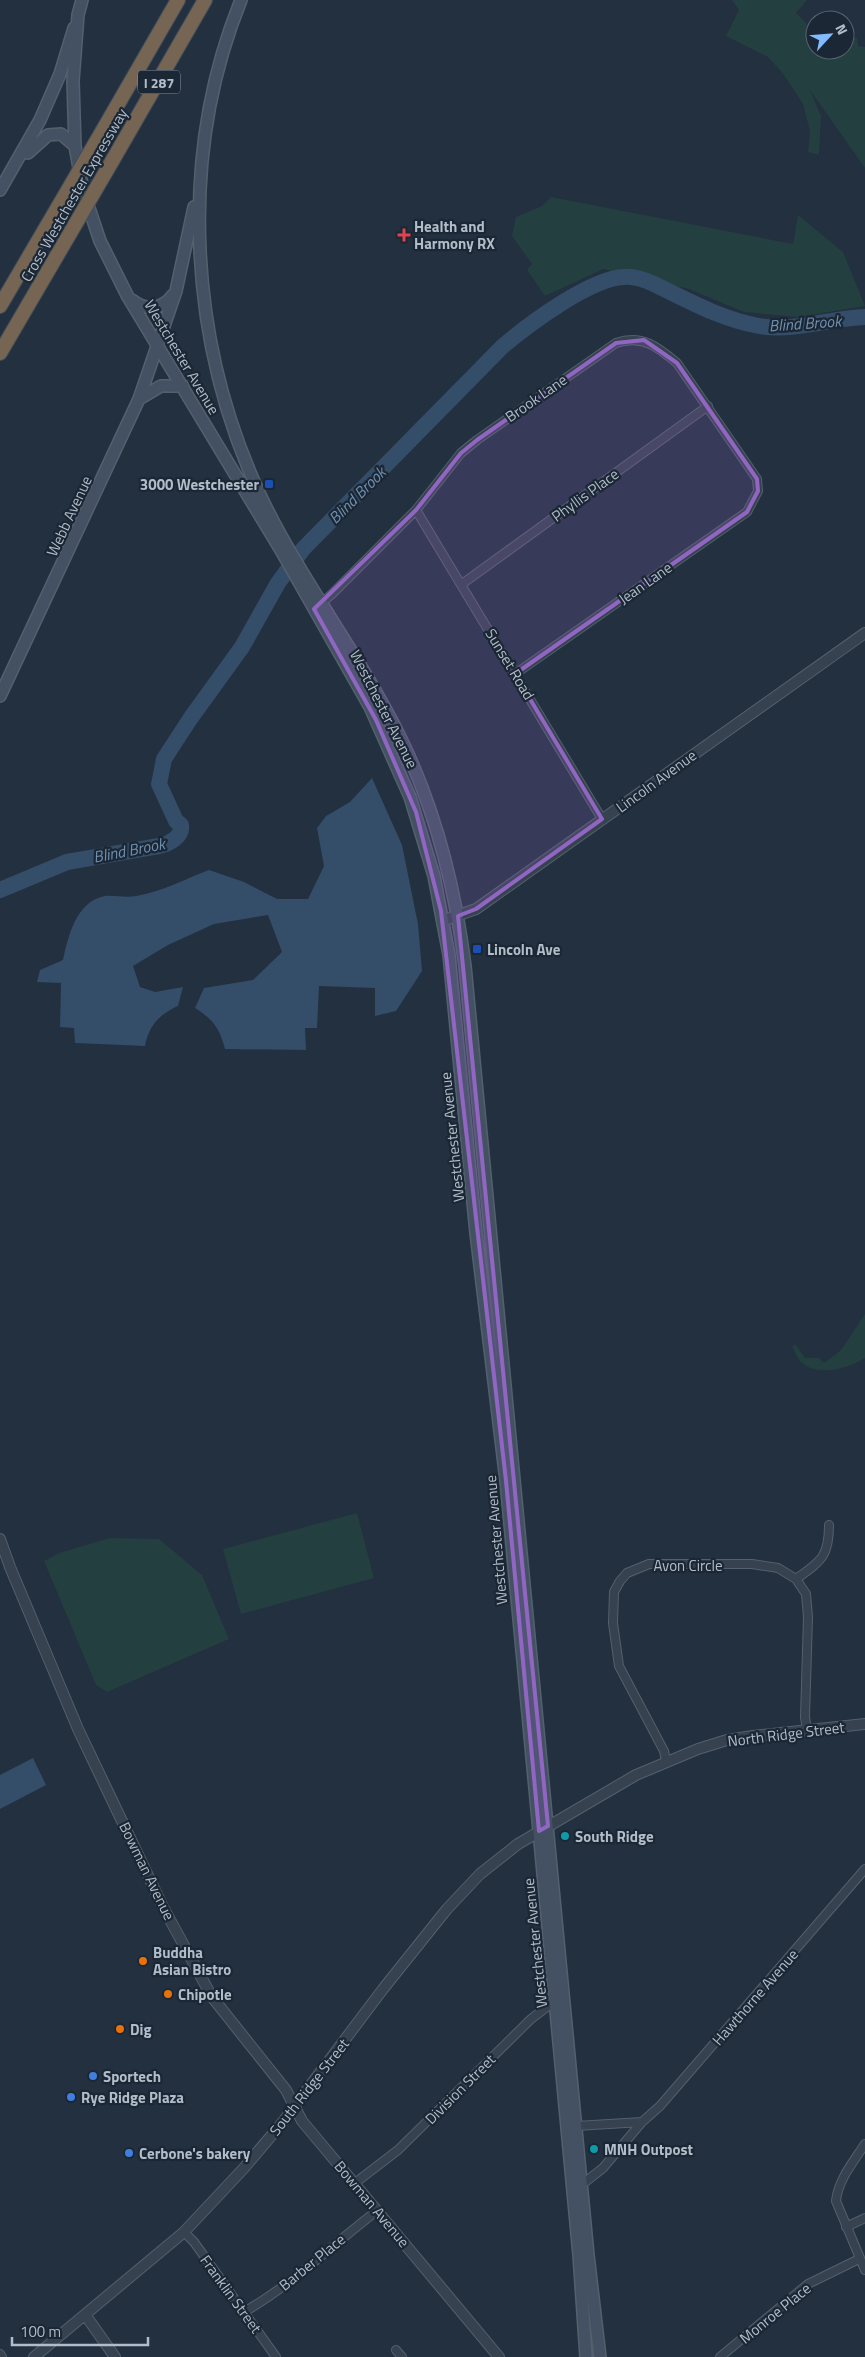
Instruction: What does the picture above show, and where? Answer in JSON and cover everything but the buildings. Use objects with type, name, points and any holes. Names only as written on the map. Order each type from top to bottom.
[{"type":"highway","name":"Cross Westchester Expressway","points":[[0,306],[178,0]]},
{"type":"highway","name":"Cross Westchester Expressway","points":[[0,353],[206,0]]},
{"type":"main road","name":"Westchester Avenue","points":[[82,0],[78,15],[73,96],[75,146],[83,190],[106,255],[128,297],[158,346],[318,606],[384,708],[414,767],[438,830],[458,916],[465,966],[544,1829],[559,1997],[568,2139],[577,2187],[600,2357]]},
{"type":"main road","points":[[202,173],[212,101],[226,44],[241,0]]},
{"type":"main road","points":[[0,191],[40,120],[60,74],[78,15]]},
{"type":"main road","points":[[0,191],[8,185],[28,153],[48,134],[61,134],[75,146]]},
{"type":"main road","name":"Westchester Avenue","points":[[202,173],[200,256],[203,299],[215,364],[243,457],[284,548]]},
{"type":"main road","name":"Webb Avenue","points":[[0,696],[139,399],[176,291],[202,173]]},
{"type":"main road","points":[[128,297],[142,307],[151,308],[167,302],[176,291]]},
{"type":"main road","points":[[139,399],[161,386],[183,386]]},
{"type":"main road","name":"Westchester Avenue","points":[[318,606],[393,755],[426,844],[449,955],[476,1233],[505,1473],[544,1829]]},
{"type":"main road","name":"Westchester Avenue","points":[[559,1997],[576,2126],[577,2187],[586,2357]]},
{"type":"street","name":"Brook Lane","points":[[318,606],[416,510],[461,453],[592,358],[625,340],[644,340],[661,349],[677,363],[757,479]]},
{"type":"street","name":"Phyllis Place","points":[[462,584],[708,406]]},
{"type":"street","name":"Jean Lane","points":[[515,674],[747,512],[758,491],[757,479]]},
{"type":"street","name":"Sunset Road","points":[[416,510],[602,819]]},
{"type":"street","name":"Lincoln Avenue","points":[[442,921],[476,909],[865,633]]},
{"type":"street","points":[[807,1730],[805,1716],[808,1617],[806,1594],[796,1579],[814,1566],[826,1553],[829,1524]]},
{"type":"street","name":"Bowman Avenue","points":[[0,1539],[78,1729],[163,1907],[212,1997],[286,2090],[302,2121],[378,2210],[498,2357]]},
{"type":"street","name":"Avon Circle","points":[[666,1761],[664,1751],[620,1666],[615,1648],[613,1604],[614,1592],[620,1581],[627,1573],[639,1567],[663,1564],[752,1564],[778,1568],[796,1579]]},
{"type":"street","name":"North Ridge Street","points":[[544,1829],[628,1779],[666,1761],[727,1740],[865,1724]]},
{"type":"street","name":"South Ridge Street","points":[[34,2357],[86,2316],[184,2232],[244,2168],[447,1909],[480,1874],[518,1844],[544,1829]]},
{"type":"street","name":"Hawthorne Avenue","points":[[577,2187],[603,2168],[642,2122],[660,2106],[865,1870]]},
{"type":"street","name":"Division Street","points":[[355,2183],[398,2150],[531,2019],[559,1997]]},
{"type":"street","points":[[568,2139],[576,2126],[642,2122]]},
{"type":"street","points":[[865,2144],[837,2193],[836,2202],[865,2270]]},
{"type":"street","name":"Barber Place","points":[[244,2312],[284,2286],[378,2210]]},
{"type":"street","points":[[846,2227],[865,2218]]},
{"type":"street","name":"Franklin Street","points":[[184,2232],[194,2242],[276,2357]]},
{"type":"street","name":"Monroe Place","points":[[720,2357],[808,2284],[860,2259]]},
{"type":"street","points":[[86,2316],[115,2357]]},
{"type":"street","points":[[396,2350],[402,2357]]},
{"type":"highlighted area","points":[[644,340],[677,363],[757,479],[758,491],[747,512],[515,674],[602,819],[476,909],[458,916],[548,1826],[539,1831],[506,1481],[441,911],[416,812],[376,720],[314,609],[416,510],[461,453],[616,343]]},
{"type":"green space","points":[[732,0],[807,0],[796,13],[805,22],[805,60],[855,60],[855,38],[857,38],[858,46],[865,47],[865,168],[810,90],[821,116],[819,155],[808,152],[810,131],[803,104],[784,75],[768,57],[726,36],[739,10]]},
{"type":"green space","points":[[551,197],[793,244],[798,215],[843,252],[865,306],[798,317],[744,312],[689,289],[603,269],[545,296],[527,270],[532,264],[512,236],[516,217],[542,206]]},
{"type":"green space","points":[[865,1314],[865,1358],[859,1362],[834,1370],[816,1370],[808,1367],[799,1359],[792,1346],[796,1345],[805,1358],[819,1358],[824,1363],[841,1350]]},
{"type":"green space","points":[[357,1513],[374,1578],[241,1614],[223,1549]]},
{"type":"green space","points":[[110,1538],[159,1539],[202,1575],[229,1639],[107,1692],[96,1685],[44,1561],[59,1553]]},
{"type":"water","points":[[372,778],[402,845],[418,924],[422,971],[396,1011],[375,1016],[375,988],[319,986],[317,1028],[305,1028],[306,1050],[225,1049],[215,1025],[207,1016],[195,1008],[204,988],[253,980],[282,952],[268,915],[214,924],[168,945],[133,966],[140,987],[155,992],[183,987],[178,1006],[156,1021],[149,1032],[145,1046],[75,1043],[74,1028],[60,1027],[61,983],[37,982],[40,970],[63,960],[75,921],[87,905],[95,899],[105,896],[132,897],[155,892],[209,870],[244,882],[277,899],[308,899],[324,866],[317,828],[326,816],[350,802]]},
{"type":"water","points":[[33,1758],[46,1785],[0,1809],[0,1775]]},
{"type":"waterway","name":"Blind Brook","points":[[0,890],[67,862],[159,846],[171,842],[178,836],[181,825],[176,821],[159,784],[164,759],[190,719],[242,647],[278,583],[303,549],[503,346],[544,315],[578,293],[595,285],[610,279],[628,277],[651,283],[731,319],[759,326],[799,326],[865,317]]},
{"type":"place","name":"Health and Harmony RX","points":[[404,235]]},
{"type":"place","name":"3000 Westchester","points":[[269,484]]},
{"type":"place","name":"Lincoln Ave","points":[[477,949]]},
{"type":"place","name":"South Ridge","points":[[565,1836]]},
{"type":"place","name":"Buddha Asian Bistro","points":[[143,1961]]},
{"type":"place","name":"Chipotle","points":[[168,1994]]},
{"type":"place","name":"Dig","points":[[120,2029]]},
{"type":"place","name":"Sportech","points":[[93,2076]]},
{"type":"place","name":"Rye Ridge Plaza","points":[[71,2097]]},
{"type":"place","name":"MNH Outpost","points":[[594,2149]]},
{"type":"place","name":"Cerbone's bakery","points":[[129,2153]]}]
